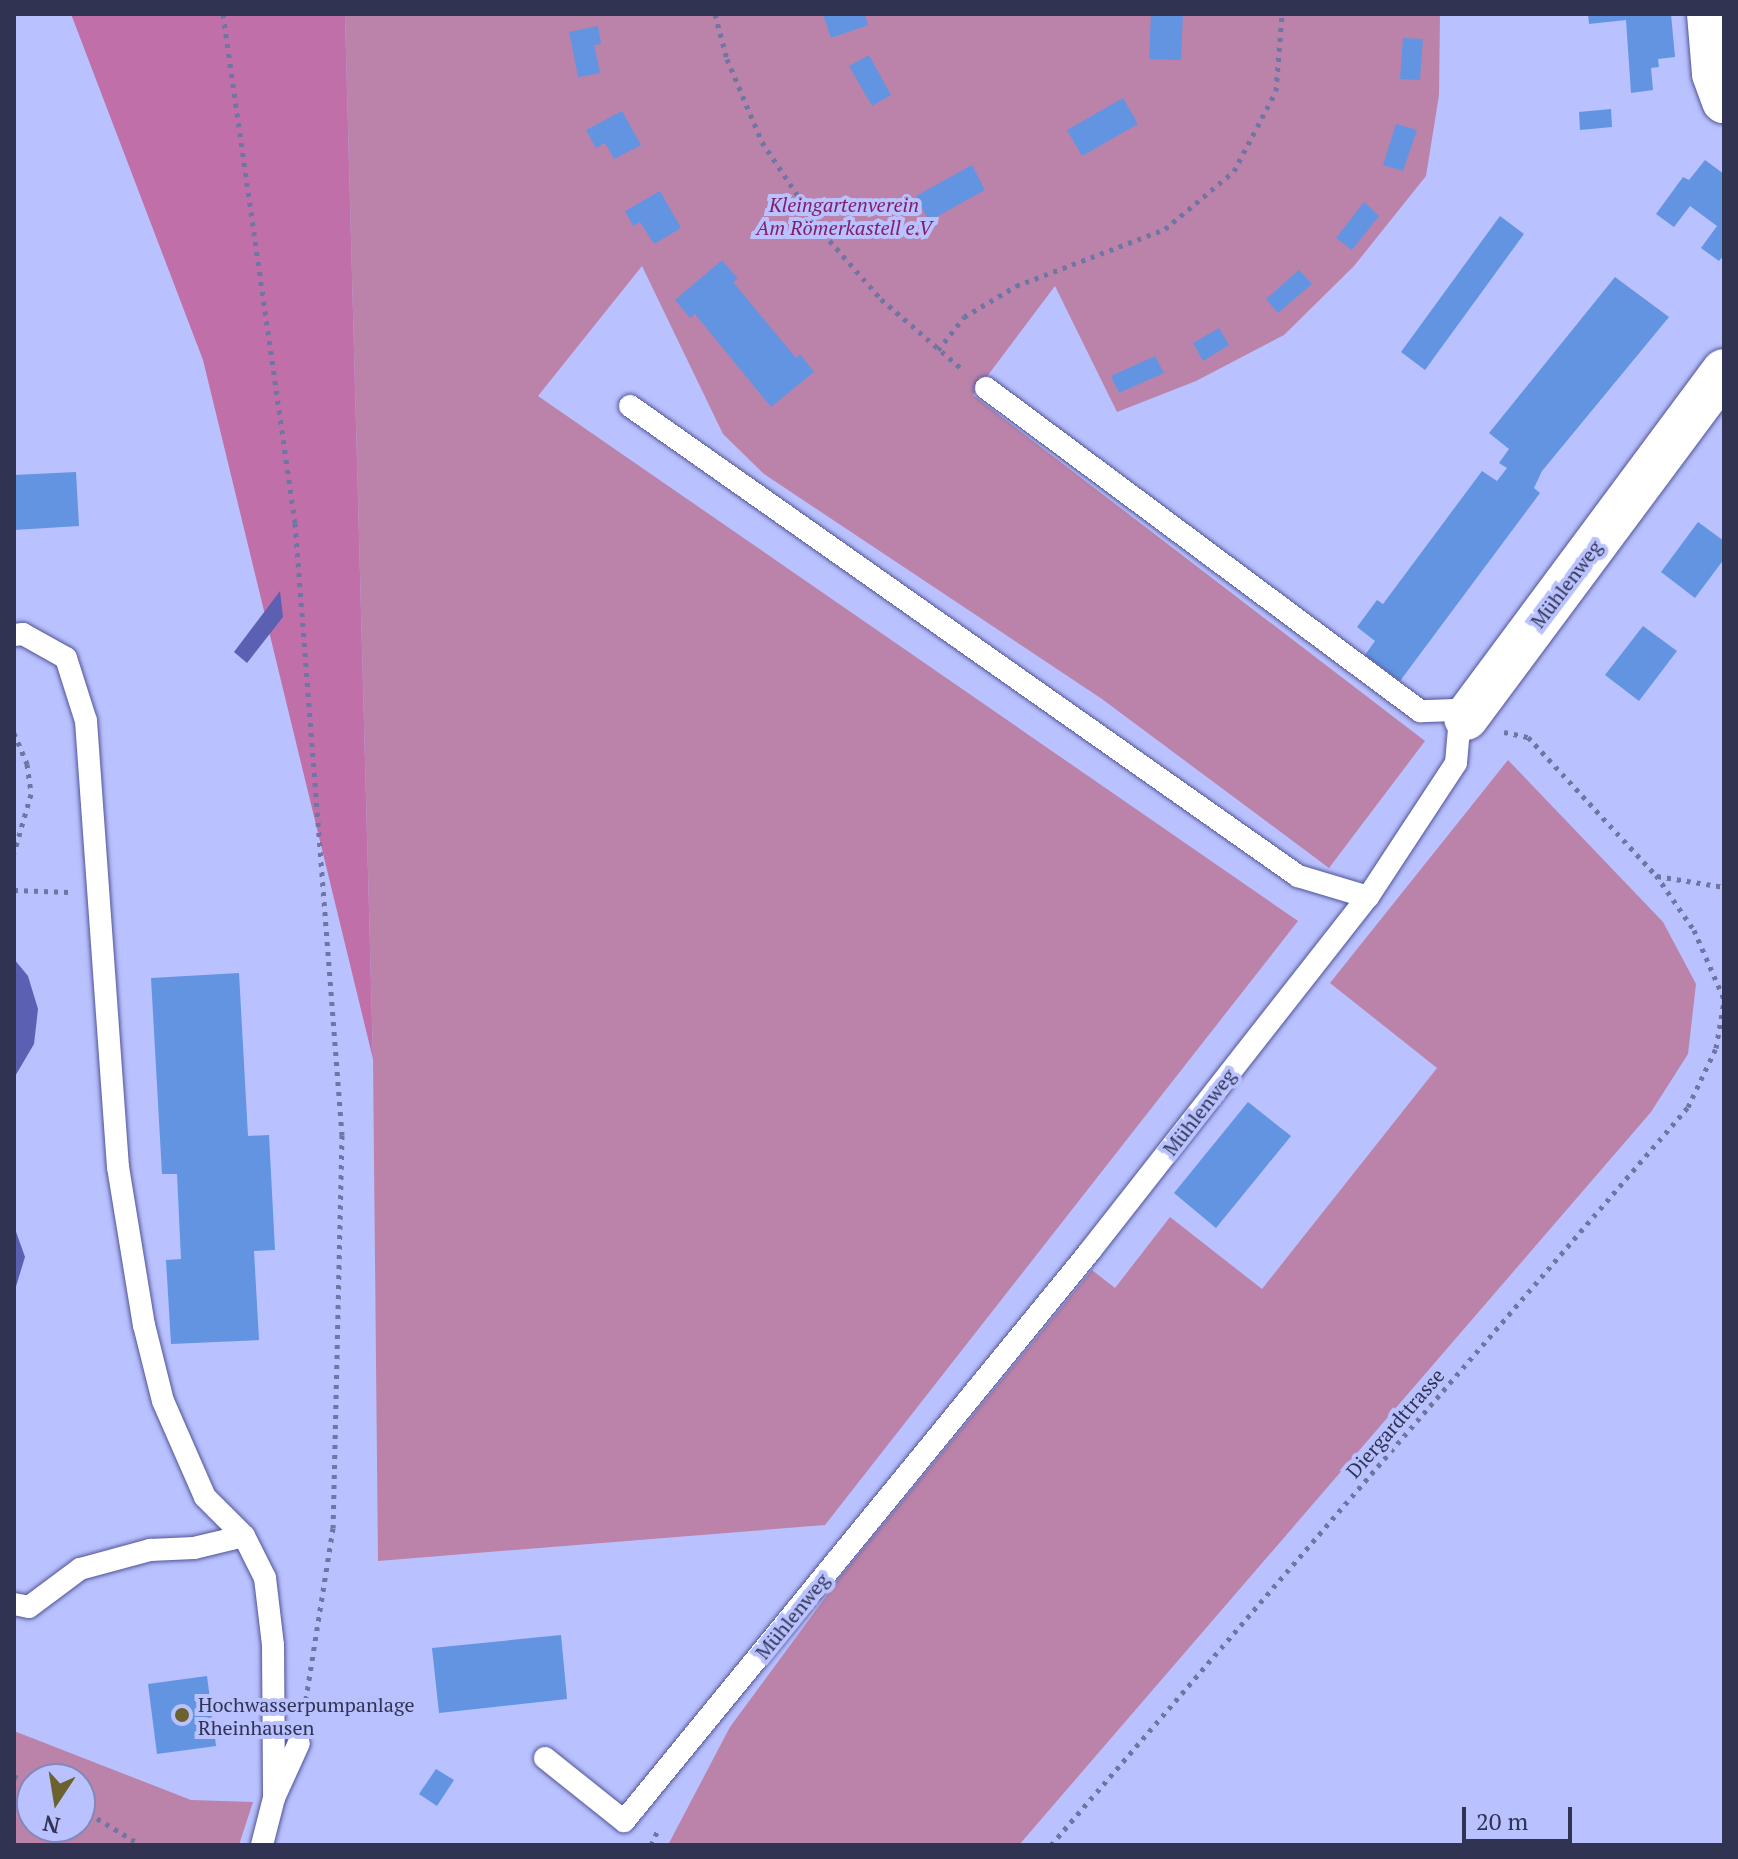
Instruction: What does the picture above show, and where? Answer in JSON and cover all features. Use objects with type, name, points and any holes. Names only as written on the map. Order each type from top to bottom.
[{"type":"street","points":[[1709,14],[1714,74],[1724,101]]},
{"type":"street","name":"Mühlenweg","points":[[1466,718],[1724,371]]},
{"type":"lane","points":[[986,388],[1420,711],[1455,710],[1466,718]]},
{"type":"lane","points":[[630,406],[1298,876],[1368,897]]},
{"type":"lane","points":[[14,635],[23,634],[66,658],[82,709],[118,1167],[144,1325],[163,1401],[205,1497],[244,1536],[265,1578],[274,1798]]},
{"type":"lane","name":"Mühlenweg","points":[[545,1758],[624,1821],[1090,1251],[1368,897],[1456,763],[1459,729],[1466,718]]},
{"type":"lane","points":[[14,1604],[29,1607],[80,1569],[150,1550],[194,1548],[244,1536]]},
{"type":"lane","points":[[262,1845],[274,1798],[299,1743]]},
{"type":"path","points":[[223,14],[295,523],[342,1135],[333,1528],[299,1743]]},
{"type":"path","points":[[715,14],[727,59],[771,155],[823,233],[881,299],[938,350],[964,317],[1016,286],[1165,229],[1234,171],[1276,91],[1282,14]]},
{"type":"path","points":[[1466,718],[1481,728],[1528,737],[1656,875],[1694,930],[1724,1000]]},
{"type":"path","points":[[14,733],[27,764],[31,794],[14,853]]},
{"type":"path","points":[[1656,875],[1724,887]]},
{"type":"path","points":[[14,890],[96,889]]},
{"type":"path","name":"Diergardttrasse","points":[[1051,1845],[1688,1107],[1716,1048],[1724,1000]]},
{"type":"path","points":[[96,1818],[141,1845]]},
{"type":"green space","name":"Kleingartenverein Am Römerkastell e.V","points":[[345,14],[1440,14],[1439,95],[1426,176],[1354,266],[1284,335],[1196,381],[1117,412],[1055,286],[973,395],[1425,741],[1329,868],[1102,699],[764,474],[723,434],[642,266],[538,396],[1298,921],[825,1525],[378,1561],[373,1059]]},
{"type":"green space","points":[[1508,760],[1663,922],[1696,984],[1688,1054],[1651,1112],[1019,1845],[668,1845],[730,1727],[841,1576],[1092,1270],[1115,1288],[1170,1217],[1262,1289],[1437,1068],[1330,983]]},
{"type":"green space","points":[[14,1731],[191,1800],[253,1802],[239,1845],[14,1845]]},
{"type":"shaded area","points":[[71,14],[345,14],[373,1059],[203,360]]},
{"type":"shaded area","points":[[280,591],[283,617],[247,663],[234,652]]},
{"type":"shaded area","points":[[14,959],[28,976],[38,1009],[34,1044],[14,1078]]},
{"type":"shaded area","points":[[14,1226],[25,1257],[14,1293]]},
{"type":"building","points":[[865,14],[868,25],[831,38],[823,15]]},
{"type":"building","points":[[1151,14],[1183,14],[1181,60],[1149,59]]},
{"type":"building","points":[[1588,14],[1671,14],[1675,57],[1658,59],[1659,67],[1651,68],[1653,90],[1631,93],[1626,20],[1589,24]]},
{"type":"building","points":[[598,26],[601,44],[594,45],[600,73],[578,77],[569,32]]},
{"type":"building","points":[[1403,38],[1423,39],[1420,80],[1400,79]]},
{"type":"building","points":[[869,55],[891,95],[872,106],[849,66]]},
{"type":"building","points":[[1123,98],[1138,124],[1082,156],[1067,130]]},
{"type":"building","points":[[1611,109],[1612,127],[1580,130],[1579,112]]},
{"type":"building","points":[[622,111],[641,145],[614,159],[605,143],[596,148],[586,130]]},
{"type":"building","points":[[1396,124],[1417,130],[1403,171],[1383,165]]},
{"type":"building","points":[[1705,160],[1724,174],[1724,255],[1719,261],[1701,248],[1717,226],[1690,206],[1674,227],[1656,214],[1683,177],[1689,180]]},
{"type":"building","points":[[972,165],[985,190],[929,221],[916,196]]},
{"type":"building","points":[[660,191],[681,228],[654,244],[640,222],[633,226],[625,211]]},
{"type":"building","points":[[1364,202],[1379,216],[1352,250],[1336,238]]},
{"type":"building","points":[[1500,216],[1524,234],[1425,370],[1401,352]]},
{"type":"building","points":[[722,260],[738,279],[733,282],[796,358],[800,354],[814,372],[771,407],[695,314],[690,318],[675,300]]},
{"type":"building","points":[[1299,270],[1312,284],[1278,313],[1266,299]]},
{"type":"building","points":[[1615,277],[1669,317],[1542,471],[1534,488],[1540,493],[1400,681],[1365,655],[1375,641],[1357,627],[1377,600],[1383,604],[1482,471],[1497,481],[1507,468],[1499,463],[1509,449],[1489,433]]},
{"type":"building","points":[[1219,328],[1229,345],[1203,361],[1193,343]]},
{"type":"building","points":[[1155,356],[1164,373],[1119,393],[1111,376]]},
{"type":"building","points":[[76,472],[79,526],[14,530],[14,475]]},
{"type":"building","points":[[1698,522],[1724,541],[1724,559],[1695,598],[1661,572]]},
{"type":"building","points":[[1643,626],[1677,651],[1639,701],[1605,675]]},
{"type":"building","points":[[239,973],[248,1136],[269,1135],[275,1250],[254,1251],[259,1340],[171,1344],[166,1260],[181,1259],[177,1174],[162,1174],[151,978]]},
{"type":"building","points":[[1248,1102],[1291,1136],[1216,1228],[1174,1193]]},
{"type":"building","points":[[561,1635],[567,1699],[439,1713],[432,1648]]},
{"type":"building","name":"Hochwasserpumpanlage Rheinhausen","points":[[207,1676],[216,1746],[157,1754],[148,1684]]},
{"type":"building","points":[[436,1769],[454,1780],[437,1806],[419,1794]]},
{"type":"place","name":"Hochwasserpumpanlage Rheinhausen","points":[[182,1715]]}]
